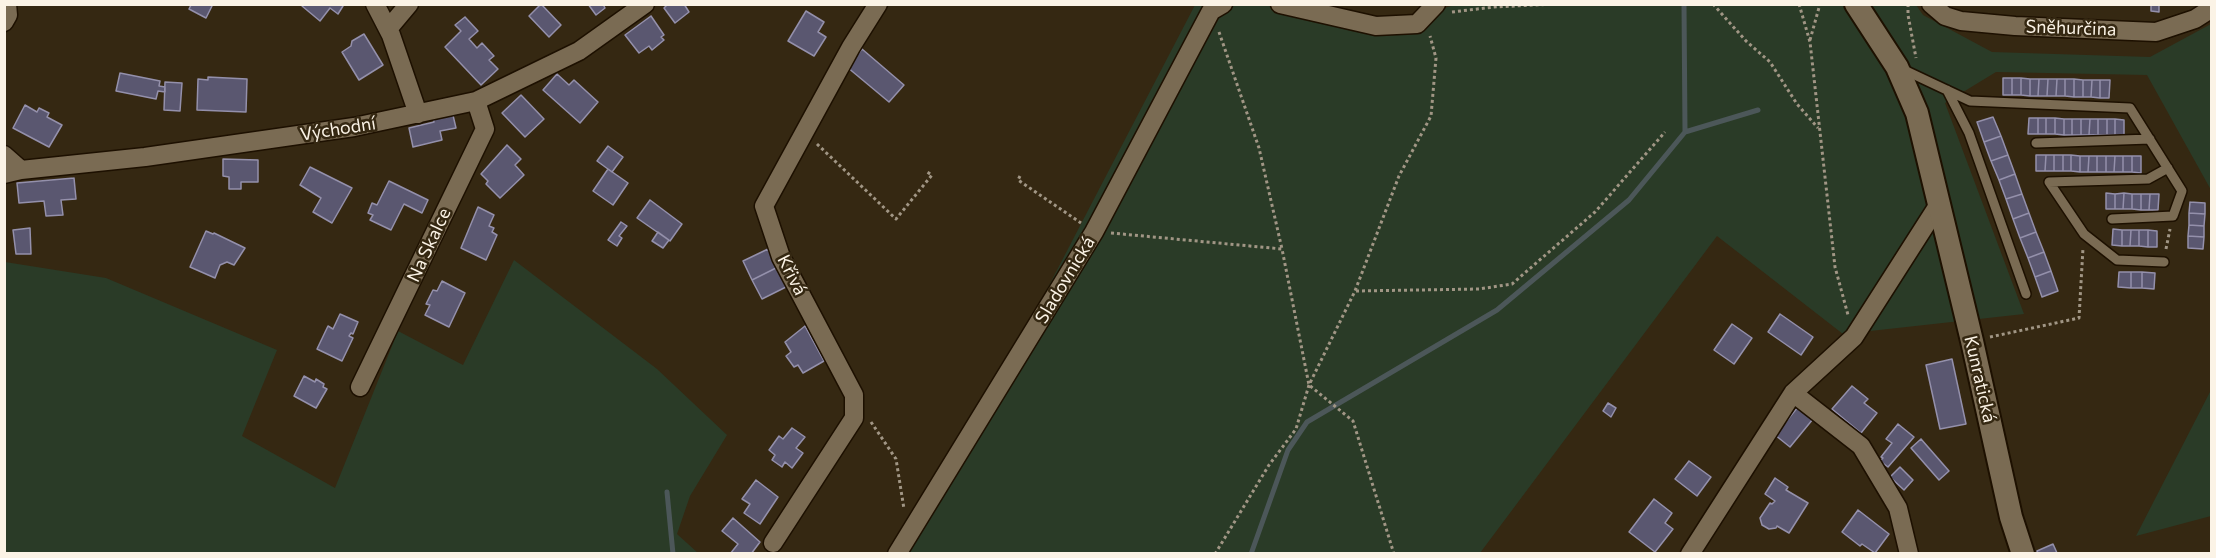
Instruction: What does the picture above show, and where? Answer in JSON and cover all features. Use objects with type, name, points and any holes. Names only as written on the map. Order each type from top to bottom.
[{"type":"street","points":[[375,4],[388,29],[418,114]]},
{"type":"street","points":[[388,29],[409,4]]},
{"type":"street","name":"Východní","points":[[13,172],[145,157],[354,127],[476,101],[579,51],[645,4]]},
{"type":"street","name":"Křivá","points":[[854,395],[781,257],[764,206],[851,47],[878,4]]},
{"type":"street","points":[[1281,4],[1376,26],[1416,24],[1430,10]]},
{"type":"street","name":"Kunratická","points":[[1856,4],[1897,67],[1917,113],[1972,341],[2011,517],[2023,554]]},
{"type":"street","name":"Sněhurčina","points":[[1931,4],[1945,16],[1961,21],[2015,26],[2156,32],[2195,19],[2211,8]]},
{"type":"street","name":"Sladovnická","points":[[897,554],[1094,232],[1217,8]]},
{"type":"street","name":"Na Skalce","points":[[360,387],[485,129],[476,101]]},
{"type":"street","points":[[4,155],[13,172]]},
{"type":"street","points":[[1690,554],[1793,393],[1854,337],[1940,204]]},
{"type":"street","points":[[1793,393],[1861,446],[1898,508],[1909,554]]},
{"type":"street","points":[[773,543],[854,418],[854,395]]},
{"type":"lane","points":[[1897,67],[1970,101],[2130,108],[2182,191],[2173,216],[2112,219]]},
{"type":"lane","points":[[1947,90],[1969,133],[2026,294]]},
{"type":"lane","points":[[2036,143],[2150,139]]},
{"type":"lane","points":[[2164,262],[2117,261],[2084,234],[2049,182],[2148,179],[2168,168]]},
{"type":"path","points":[[1215,554],[1269,465],[1296,429],[1309,385],[1355,291],[1399,176],[1431,116],[1436,58],[1430,10],[1555,4]]},
{"type":"path","points":[[1713,4],[1746,41],[1770,62],[1797,104],[1820,130]]},
{"type":"path","points":[[1799,4],[1810,42],[1835,267],[1854,337]]},
{"type":"path","points":[[1810,42],[1820,4]]},
{"type":"path","points":[[1908,4],[1908,15],[1921,78]]},
{"type":"path","points":[[1217,8],[1259,148],[1309,385],[1353,421],[1394,554]]},
{"type":"path","points":[[805,132],[896,219],[932,175],[927,172]]},
{"type":"path","points":[[1355,291],[1479,289],[1512,284],[1595,212],[1665,132]]},
{"type":"path","points":[[1020,176],[1018,180],[1094,232],[1282,249]]},
{"type":"path","points":[[2164,262],[2173,216]]},
{"type":"path","points":[[1972,341],[2079,318],[2084,234]]},
{"type":"path","points":[[854,395],[896,459],[909,537]]},
{"type":"green space","points":[[1459,4],[1916,5],[1923,15],[1992,52],[2150,57],[2211,24],[2211,190],[2147,75],[1996,72],[1945,103],[2024,314],[1843,334],[1717,236],[1480,553],[902,554],[931,512],[1195,5],[1280,5],[1376,26]]},
{"type":"green space","points":[[514,260],[657,369],[727,435],[690,496],[677,534],[698,553],[5,553],[5,262],[106,278],[277,350],[242,436],[335,488],[398,331],[463,365]]},
{"type":"green space","points":[[2211,390],[2211,516],[2136,536]]},
{"type":"building","points":[[189,4],[213,4],[206,18],[189,9],[191,5]]},
{"type":"building","points":[[303,4],[341,4],[343,6],[338,14],[330,8],[320,21],[302,6]]},
{"type":"building","points":[[541,4],[561,25],[549,37],[529,16]]},
{"type":"building","points":[[588,4],[603,4],[605,8],[596,15]]},
{"type":"building","points":[[668,4],[684,4],[689,12],[675,23],[664,8]]},
{"type":"building","points":[[2151,4],[2159,4],[2159,12],[2151,11]]},
{"type":"building","points":[[806,11],[824,22],[818,32],[826,37],[814,56],[788,41]]},
{"type":"building","points":[[651,16],[664,35],[661,37],[664,40],[652,50],[649,46],[639,53],[625,35]]},
{"type":"building","points":[[465,17],[478,31],[469,39],[477,48],[482,43],[494,56],[489,60],[498,69],[481,85],[445,47],[461,31],[455,25]]},
{"type":"building","points":[[364,34],[383,65],[359,80],[342,52],[351,46],[352,41]]},
{"type":"building","points":[[862,49],[904,85],[889,102],[847,67]]},
{"type":"building","points":[[120,73],[160,81],[159,86],[165,87],[165,92],[158,91],[156,99],[116,91]]},
{"type":"building","points":[[557,74],[569,85],[574,80],[598,102],[580,123],[543,90]]},
{"type":"building","points":[[208,77],[247,79],[246,112],[197,110],[198,79],[208,80]]},
{"type":"building","points":[[2003,78],[2012,78],[2012,95],[2003,95]]},
{"type":"building","points":[[2012,78],[2021,78],[2021,95],[2012,95]]},
{"type":"building","points":[[2021,78],[2030,79],[2030,96],[2021,95]]},
{"type":"building","points":[[2030,79],[2039,79],[2038,96],[2030,96]]},
{"type":"building","points":[[2039,79],[2048,79],[2047,96],[2038,96]]},
{"type":"building","points":[[2048,79],[2057,79],[2056,96],[2047,96]]},
{"type":"building","points":[[2057,79],[2065,79],[2065,96],[2056,96]]},
{"type":"building","points":[[2065,79],[2074,79],[2074,97],[2065,96]]},
{"type":"building","points":[[2074,79],[2083,80],[2083,97],[2074,97]]},
{"type":"building","points":[[2083,80],[2092,80],[2091,97],[2083,97]]},
{"type":"building","points":[[2092,80],[2100,80],[2100,98],[2091,97]]},
{"type":"building","points":[[2100,80],[2110,80],[2109,98],[2100,98]]},
{"type":"building","points":[[165,82],[182,83],[180,111],[164,110]]},
{"type":"building","points":[[521,95],[544,119],[525,137],[502,113]]},
{"type":"building","points":[[25,105],[37,112],[39,108],[49,113],[47,117],[62,125],[49,147],[13,128]]},
{"type":"building","points":[[452,111],[456,128],[440,131],[442,140],[413,147],[409,128],[434,122],[433,115]]},
{"type":"building","points":[[1993,117],[2001,136],[1984,142],[1977,122]]},
{"type":"building","points":[[2029,118],[2038,118],[2038,134],[2028,134]]},
{"type":"building","points":[[2038,118],[2046,118],[2046,134],[2038,134]]},
{"type":"building","points":[[2046,118],[2055,118],[2055,134],[2046,134]]},
{"type":"building","points":[[2055,118],[2064,119],[2064,135],[2055,134]]},
{"type":"building","points":[[2064,119],[2072,119],[2072,135],[2064,135]]},
{"type":"building","points":[[2072,119],[2081,119],[2081,135],[2072,135]]},
{"type":"building","points":[[2081,119],[2090,119],[2089,135],[2081,135]]},
{"type":"building","points":[[2090,119],[2098,119],[2098,135],[2089,135]]},
{"type":"building","points":[[2098,119],[2107,119],[2107,135],[2098,135]]},
{"type":"building","points":[[2107,119],[2115,119],[2115,135],[2107,135]]},
{"type":"building","points":[[2115,119],[2124,120],[2124,136],[2115,135]]},
{"type":"building","points":[[2001,136],[2008,155],[1991,161],[1984,142]]},
{"type":"building","points":[[507,145],[521,159],[515,165],[524,175],[500,198],[486,184],[488,181],[481,174]]},
{"type":"building","points":[[608,146],[623,157],[612,172],[597,161]]},
{"type":"building","points":[[2008,155],[2015,174],[1999,180],[1991,161]]},
{"type":"building","points":[[2036,155],[2046,155],[2045,171],[2036,171]]},
{"type":"building","points":[[2046,155],[2054,155],[2054,171],[2045,171]]},
{"type":"building","points":[[2054,155],[2063,155],[2063,171],[2054,171]]},
{"type":"building","points":[[2063,155],[2071,155],[2071,171],[2063,171]]},
{"type":"building","points":[[2071,155],[2080,156],[2080,172],[2071,171]]},
{"type":"building","points":[[2080,156],[2089,156],[2088,172],[2080,172]]},
{"type":"building","points":[[2089,156],[2097,156],[2097,172],[2088,172]]},
{"type":"building","points":[[2097,156],[2106,156],[2106,172],[2097,172]]},
{"type":"building","points":[[2106,156],[2115,156],[2114,172],[2106,172]]},
{"type":"building","points":[[2115,156],[2123,156],[2123,172],[2114,172]]},
{"type":"building","points":[[2123,156],[2132,156],[2132,172],[2123,172]]},
{"type":"building","points":[[2132,156],[2141,156],[2141,173],[2132,172]]},
{"type":"building","points":[[223,159],[258,160],[258,182],[241,182],[241,189],[229,189],[229,177],[223,176]]},
{"type":"building","points":[[310,167],[352,188],[332,223],[313,212],[321,198],[300,185]]},
{"type":"building","points":[[608,169],[628,183],[613,205],[593,191]]},
{"type":"building","points":[[2015,174],[2022,194],[2006,199],[1999,180]]},
{"type":"building","points":[[74,178],[76,199],[61,200],[63,215],[46,216],[44,201],[19,203],[17,183]]},
{"type":"building","points":[[389,181],[428,200],[422,213],[404,204],[391,230],[370,220],[373,215],[368,213],[372,203],[377,205]]},
{"type":"building","points":[[2106,193],[2115,194],[2115,209],[2106,209]]},
{"type":"building","points":[[2124,193],[2132,194],[2132,209],[2123,209]]},
{"type":"building","points":[[2124,193],[2123,209],[2115,209],[2115,194]]},
{"type":"building","points":[[2022,194],[2029,213],[2013,219],[2006,199]]},
{"type":"building","points":[[2132,194],[2141,194],[2141,210],[2132,209]]},
{"type":"building","points":[[2141,194],[2150,194],[2149,210],[2141,210]]},
{"type":"building","points":[[2150,194],[2159,194],[2158,210],[2149,210]]},
{"type":"building","points":[[650,200],[682,224],[670,241],[637,218]]},
{"type":"building","points":[[2190,202],[2205,203],[2205,214],[2189,213]]},
{"type":"building","points":[[478,207],[494,215],[489,226],[494,228],[492,232],[497,235],[486,260],[461,248]]},
{"type":"building","points":[[2029,213],[2036,232],[2020,238],[2013,219]]},
{"type":"building","points":[[2189,213],[2205,214],[2204,226],[2189,225]]},
{"type":"building","points":[[621,222],[627,226],[619,236],[622,238],[617,246],[608,240]]},
{"type":"building","points":[[2189,225],[2204,226],[2204,237],[2188,236]]},
{"type":"building","points":[[30,228],[31,254],[16,254],[13,230]]},
{"type":"building","points":[[2113,229],[2122,230],[2122,246],[2112,245]]},
{"type":"building","points":[[2122,230],[2131,230],[2130,246],[2122,246]]},
{"type":"building","points":[[2131,230],[2139,230],[2139,246],[2130,246]]},
{"type":"building","points":[[2139,230],[2148,230],[2148,247],[2139,246]]},
{"type":"building","points":[[2148,230],[2157,231],[2157,247],[2148,247]]},
{"type":"building","points":[[206,231],[245,248],[234,265],[227,262],[220,265],[215,278],[190,267]]},
{"type":"building","points":[[658,232],[669,240],[663,248],[652,241]]},
{"type":"building","points":[[2036,232],[2044,252],[2028,258],[2020,238]]},
{"type":"building","points":[[2188,236],[2204,237],[2203,249],[2188,248]]},
{"type":"building","points":[[768,249],[773,260],[780,266],[752,280],[743,261]]},
{"type":"building","points":[[2044,252],[2051,271],[2035,277],[2028,258]]},
{"type":"building","points":[[780,266],[786,287],[762,299],[752,280]]},
{"type":"building","points":[[2051,271],[2058,291],[2042,297],[2035,277]]},
{"type":"building","points":[[2119,272],[2131,272],[2131,288],[2118,287]]},
{"type":"building","points":[[2131,272],[2142,272],[2142,288],[2131,288]]},
{"type":"building","points":[[2142,272],[2155,273],[2154,289],[2142,288]]},
{"type":"building","points":[[442,281],[465,293],[449,327],[425,315],[430,305],[426,304],[433,290],[437,291]]},
{"type":"building","points":[[340,314],[358,322],[353,334],[349,336],[353,338],[342,361],[317,349],[328,326],[333,329]]},
{"type":"building","points":[[1780,314],[1813,337],[1801,355],[1768,332]]},
{"type":"building","points":[[1732,324],[1752,338],[1734,364],[1714,350]]},
{"type":"building","points":[[805,326],[824,361],[803,373],[798,365],[794,367],[786,356],[791,352],[785,342]]},
{"type":"building","points":[[1952,359],[1966,424],[1940,429],[1926,365]]},
{"type":"building","points":[[304,376],[315,382],[316,379],[327,389],[316,408],[294,396]]},
{"type":"building","points":[[1852,386],[1868,399],[1864,403],[1877,413],[1861,433],[1832,409]]},
{"type":"building","points":[[1608,403],[1616,408],[1611,417],[1603,411]]},
{"type":"building","points":[[1798,407],[1813,419],[1790,447],[1775,435]]},
{"type":"building","points":[[1898,424],[1914,437],[1888,467],[1880,461],[1892,443],[1886,439]]},
{"type":"building","points":[[792,428],[805,437],[796,448],[803,453],[792,468],[785,462],[782,467],[772,460],[775,455],[769,450],[779,436],[783,439]]},
{"type":"building","points":[[1921,439],[1949,471],[1939,480],[1911,448]]},
{"type":"building","points":[[1689,461],[1711,477],[1697,496],[1675,479]]},
{"type":"building","points":[[1900,467],[1913,480],[1904,490],[1890,477]]},
{"type":"building","points":[[1775,478],[1788,487],[1786,490],[1808,503],[1789,533],[1777,526],[1769,529],[1762,525],[1760,518],[1770,503],[1775,501],[1765,494]]},
{"type":"building","points":[[756,480],[778,497],[760,524],[744,513],[750,504],[742,499]]},
{"type":"building","points":[[1654,499],[1672,513],[1665,523],[1673,529],[1655,552],[1629,532]]},
{"type":"building","points":[[1858,510],[1889,534],[1875,553],[1862,544],[1860,546],[1842,532]]},
{"type":"building","points":[[733,518],[760,542],[751,554],[730,554],[738,544],[722,531]]},
{"type":"building","points":[[2053,544],[2057,553],[2038,554],[2037,551]]},
{"type":"waterway","points":[[1251,554],[1288,450],[1307,422],[1497,310],[1629,200],[1685,132],[1684,4]]},
{"type":"waterway","points":[[1685,132],[1758,110]]},
{"type":"waterway","points":[[667,492],[673,554]]}]
